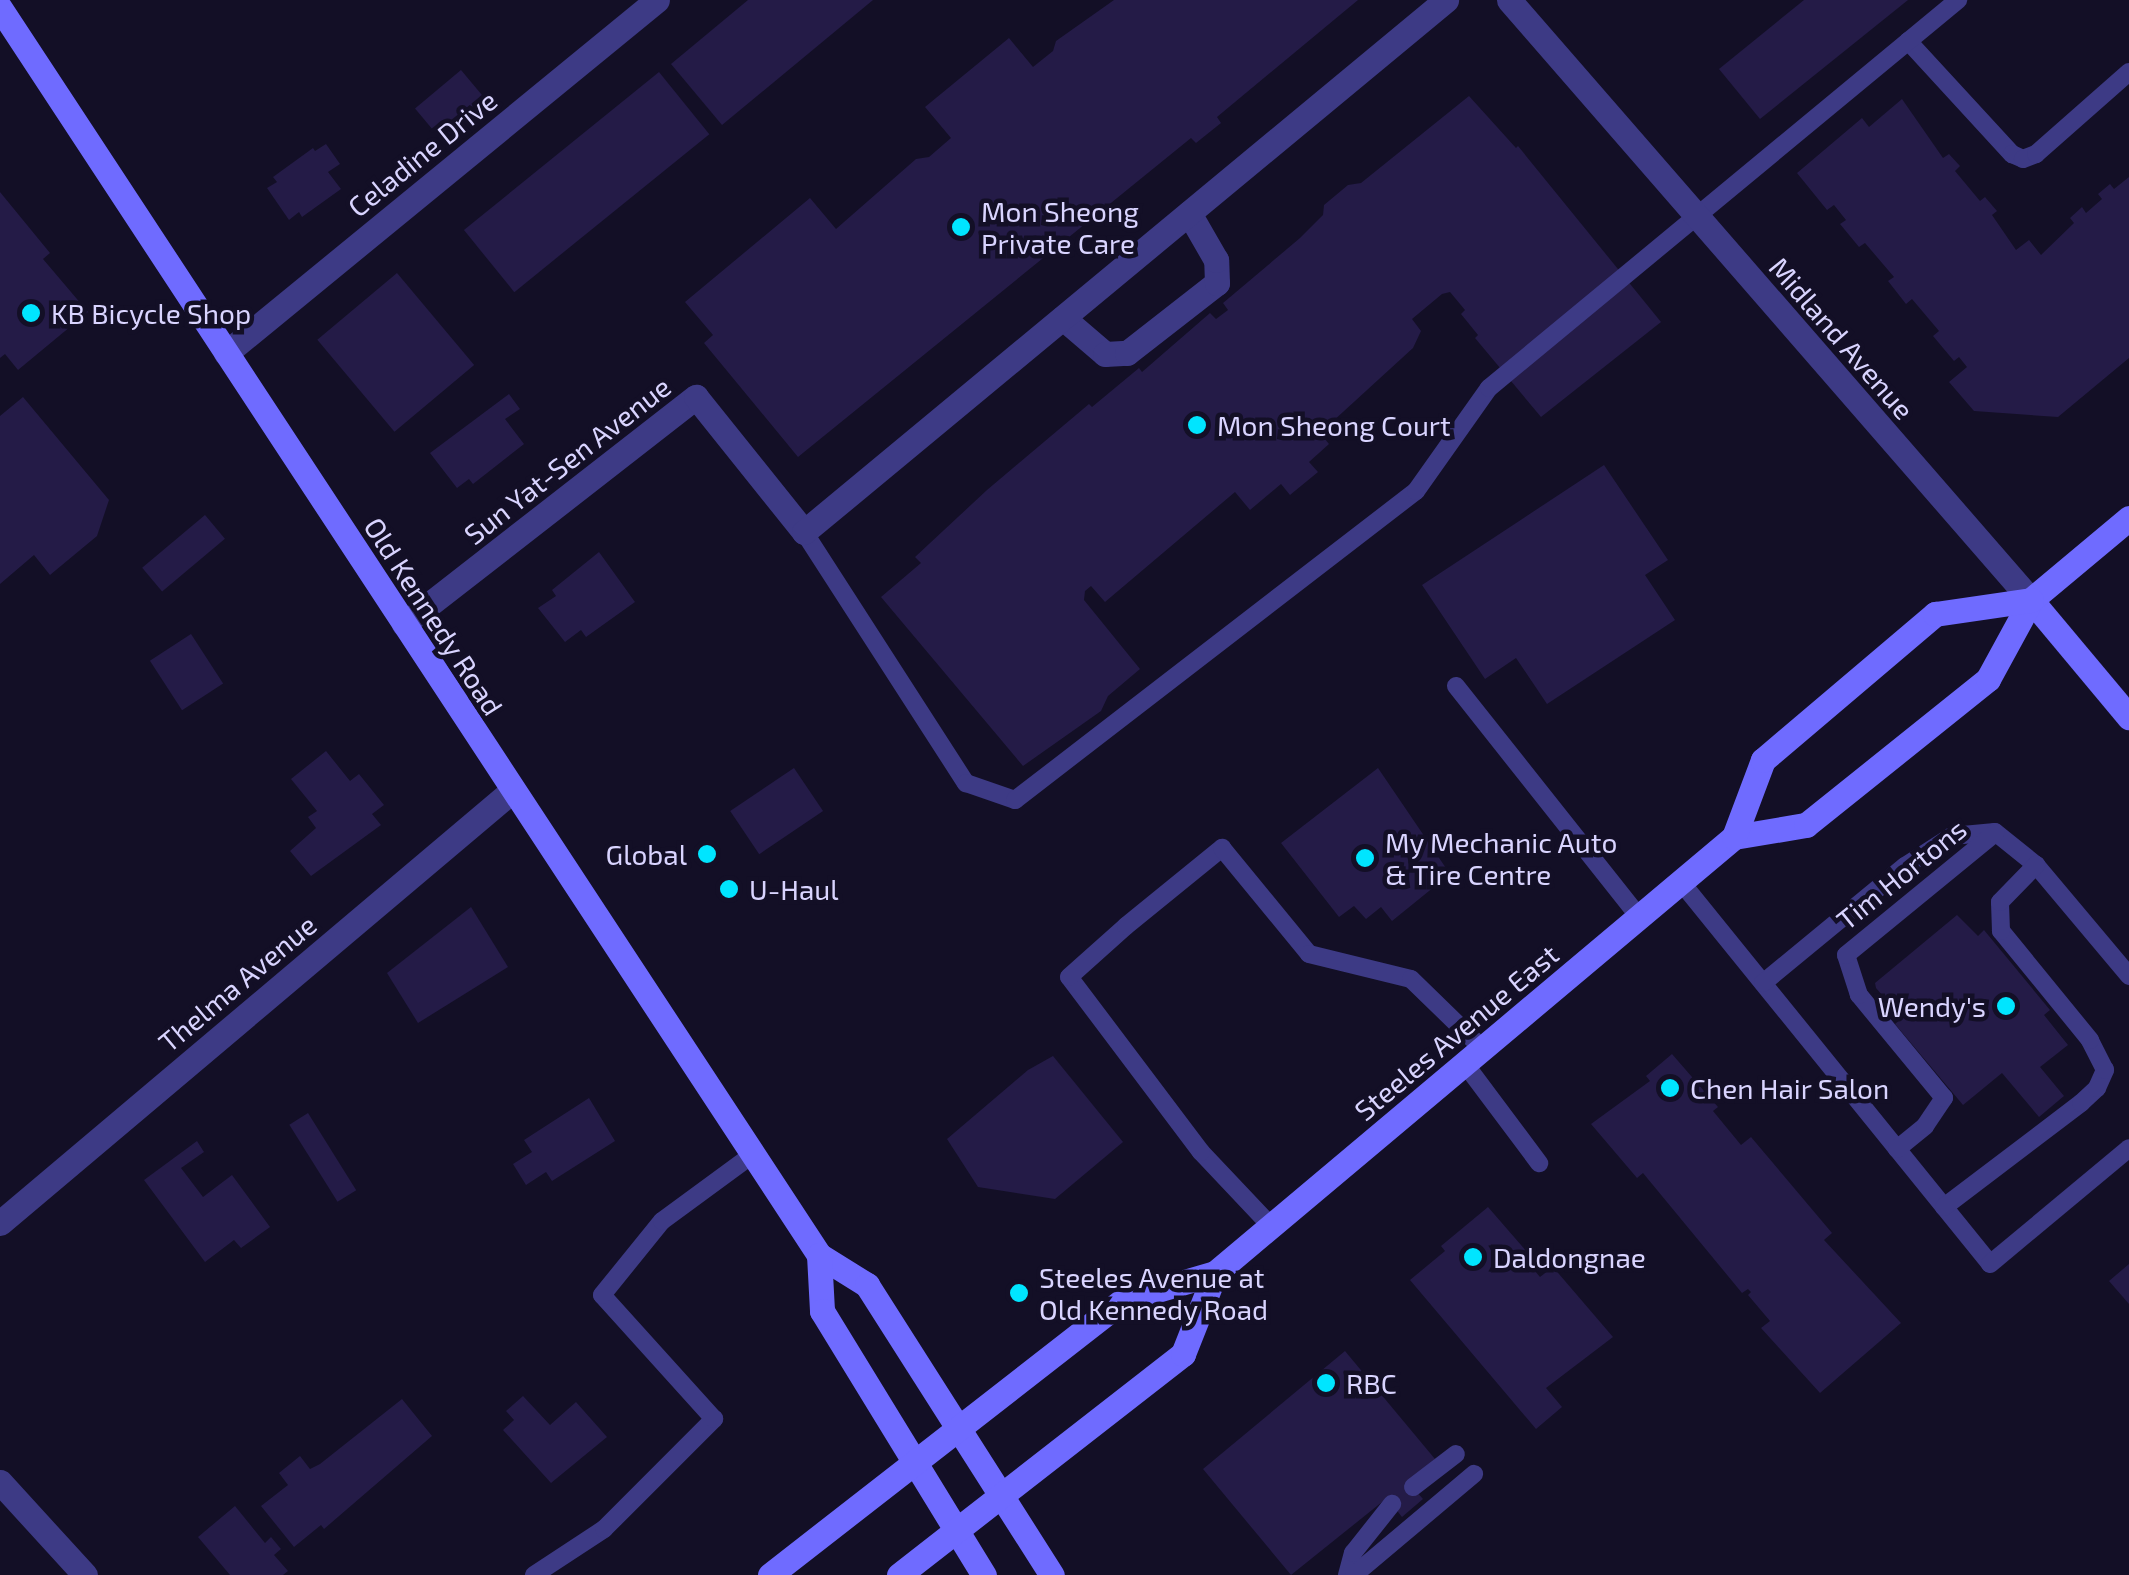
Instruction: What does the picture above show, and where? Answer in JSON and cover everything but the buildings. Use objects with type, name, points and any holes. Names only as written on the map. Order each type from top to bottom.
[{"type":"main road","name":"Old Kennedy Road","points":[[0,8],[819,1255],[867,1285],[1052,1575]]},
{"type":"main road","points":[[1734,837],[1806,826],[1988,679],[2032,600],[2129,518]]},
{"type":"main road","name":"Midland Avenue","points":[[2032,600],[2129,716]]},
{"type":"main road","name":"Steeles Avenue East","points":[[770,1575],[1123,1300],[1215,1273],[1734,837],[1763,760],[1936,614],[2032,600]]},
{"type":"main road","points":[[819,1255],[822,1311],[984,1575]]},
{"type":"main road","name":"Steeles Avenue East","points":[[899,1575],[1183,1354],[1215,1273]]},
{"type":"street","name":"Celadine Drive","points":[[226,352],[657,0]]},
{"type":"street","points":[[804,532],[1446,0]]},
{"type":"street","name":"Midland Avenue","points":[[1509,0],[2032,600]]},
{"type":"street","points":[[1063,318],[1105,354],[1126,353],[1217,283],[1216,260],[1188,213]]},
{"type":"street","name":"Sun Yat-Sen Avenue","points":[[404,624],[696,397],[804,532]]},
{"type":"street","name":"Thelma Avenue","points":[[0,1223],[513,790]]},
{"type":"street","points":[[0,1482],[85,1575]]},
{"type":"lane","points":[[804,532],[966,783],[1015,800],[1416,491],[1488,388],[1958,0]]},
{"type":"lane","points":[[1908,41],[2012,154],[2024,159],[2036,154],[2129,72]]},
{"type":"lane","points":[[1456,686],[1640,917]]},
{"type":"lane","points":[[1763,983],[1905,866],[1952,836],[1995,832],[2036,865],[2129,976]]},
{"type":"lane","name":"Tim Hortons","points":[[1897,1149],[1925,1126],[1944,1098],[1859,994],[1846,955],[1995,832]]},
{"type":"lane","points":[[1272,1226],[1201,1152],[1070,977],[1222,848],[1309,954],[1412,978],[1474,1056],[1540,1162]]},
{"type":"lane","points":[[1944,1207],[2081,1103],[2097,1088],[2104,1070],[2090,1040],[2001,931],[2000,902],[2036,865]]},
{"type":"lane","points":[[1681,882],[1990,1264],[2129,1148]]},
{"type":"lane","points":[[534,1575],[604,1529],[714,1419],[602,1295],[662,1222],[752,1155]]},
{"type":"lane","points":[[1413,1488],[1456,1454]]},
{"type":"lane","points":[[1351,1575],[1474,1474]]},
{"type":"lane","points":[[1351,1575],[1354,1553],[1392,1504]]},
{"type":"place","name":"Mon Sheong Private Care","points":[[961,227]]},
{"type":"place","name":"KB Bicycle Shop","points":[[31,313]]},
{"type":"place","name":"Mon Sheong Court","points":[[1197,425]]},
{"type":"place","name":"Global","points":[[707,854]]},
{"type":"place","name":"My Mechanic Auto & Tire Centre","points":[[1365,858]]},
{"type":"place","name":"U-Haul","points":[[729,889]]},
{"type":"place","name":"Wendy's","points":[[2006,1006]]},
{"type":"place","name":"Chen Hair Salon","points":[[1670,1088]]},
{"type":"place","name":"Daldongnae","points":[[1473,1257]]},
{"type":"place","name":"Steeles Avenue at Old Kennedy Road","points":[[1019,1293]]},
{"type":"place","name":"RBC","points":[[1326,1383]]}]
